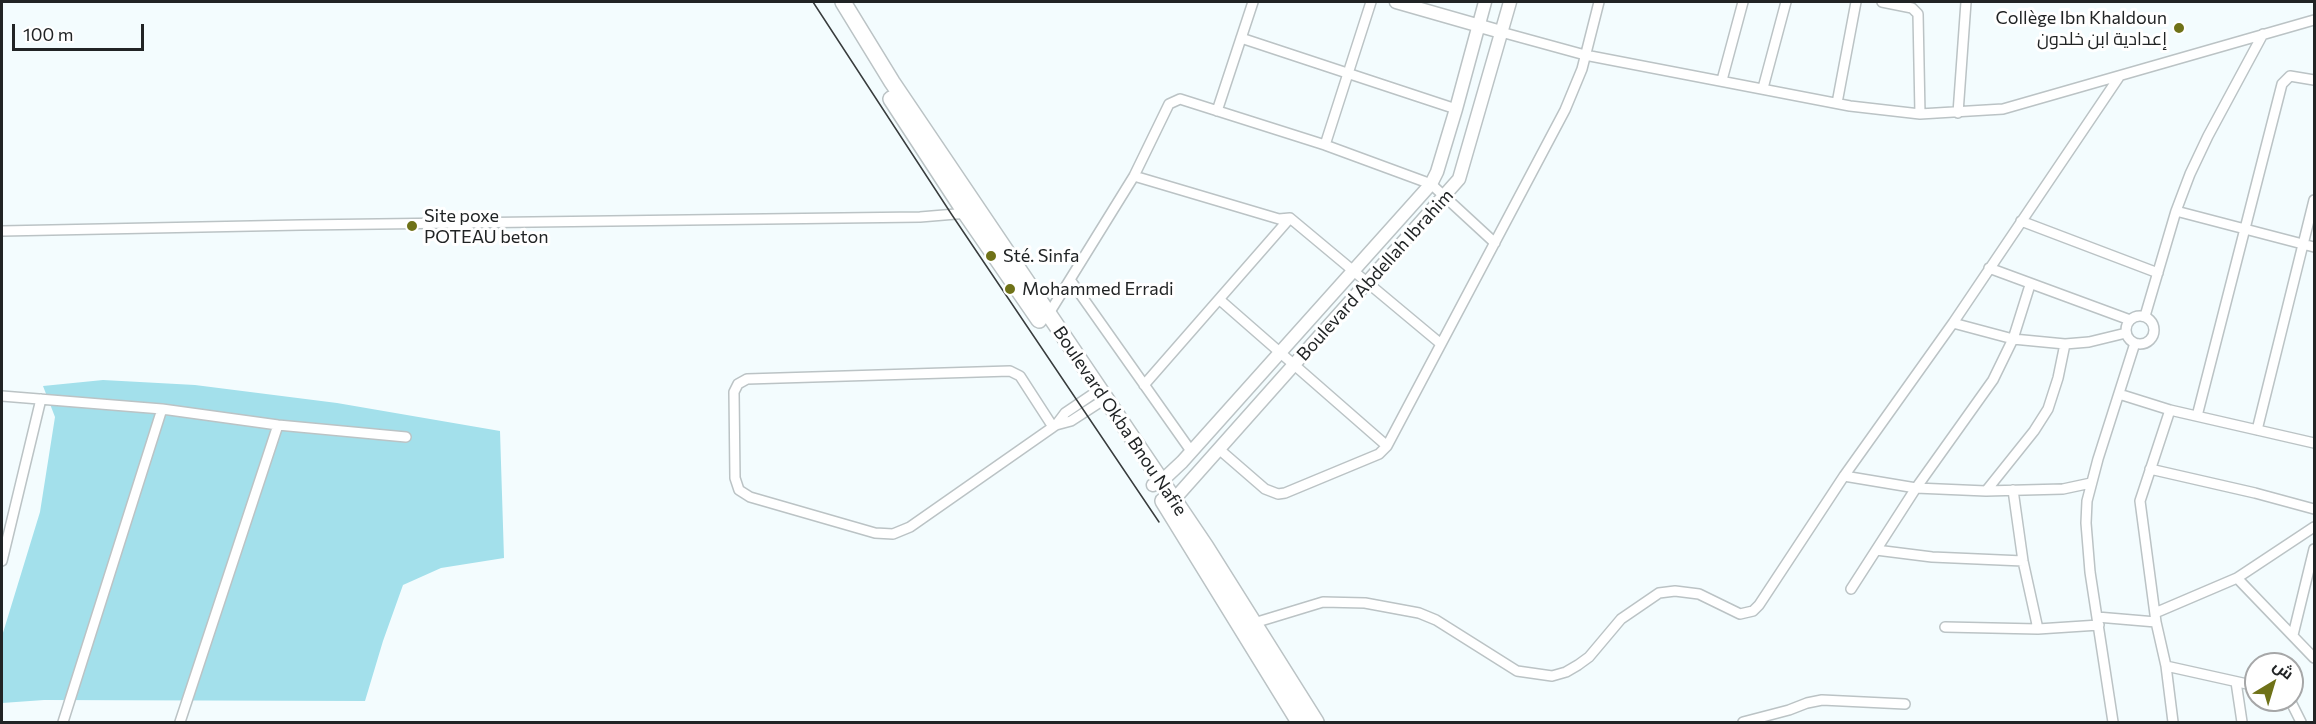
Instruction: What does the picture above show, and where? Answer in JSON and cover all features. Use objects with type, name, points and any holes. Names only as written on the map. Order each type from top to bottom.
[{"type":"main road","name":"Boulevard Okba Bnou Nafie","points":[[831,2],[872,70],[973,213],[1156,483],[1206,547],[1316,723]]},
{"type":"main road","name":"Boulevard Okba Bnou Nafie","points":[[843,2],[973,213],[1048,315],[1098,397]]},
{"type":"main road","name":"Boulevard Okba Bnou Nafie","points":[[1170,503],[1299,723]]},
{"type":"street","points":[[1217,111],[1253,2]]},
{"type":"street","points":[[1325,145],[1371,2]]},
{"type":"street","points":[[1396,2],[1585,55],[1837,103],[1920,114],[2003,109],[2314,20]]},
{"type":"street","name":"Boulevard Abdellah Ibrahim","points":[[1156,483],[1191,451],[1431,184],[1437,172],[1456,109],[1485,2]]},
{"type":"street","name":"Boulevard Abdellah Ibrahim","points":[[1170,503],[1220,450],[1459,179],[1509,2]]},
{"type":"street","points":[[1220,450],[1265,489],[1285,494],[1379,454],[1387,446],[1565,110],[1582,69],[1599,2]]},
{"type":"street","points":[[1722,80],[1743,2]]},
{"type":"street","points":[[1763,88],[1786,2]]},
{"type":"street","points":[[1837,103],[1856,2]]},
{"type":"street","points":[[1882,2],[1912,8],[1918,14],[1920,114]]},
{"type":"street","points":[[1958,113],[1966,2]]},
{"type":"street","points":[[2145,316],[2176,211],[2190,174],[2263,34]]},
{"type":"street","points":[[1241,38],[1456,109]]},
{"type":"street","points":[[2197,416],[2282,84],[2290,76],[2314,80]]},
{"type":"street","points":[[1254,623],[1323,602],[1365,603],[1419,613],[1436,620],[1517,671],[1552,676],[1572,669],[1589,657],[1621,618],[1659,593],[1675,591],[1693,593],[1740,614],[1753,611],[1760,605],[1844,476],[1953,323],[2119,77]]},
{"type":"street","points":[[1048,315],[1134,176],[1169,104],[1180,99],[1325,145],[1431,184],[1495,243]]},
{"type":"street","points":[[1134,176],[1279,219],[1290,218],[1441,344]]},
{"type":"street","points":[[2257,430],[2314,200]]},
{"type":"street","points":[[2176,211],[2314,247]]},
{"type":"street","points":[[2,231],[896,218],[973,213]]},
{"type":"street","points":[[1144,385],[1290,218]]},
{"type":"street","points":[[2021,221],[2158,273]]},
{"type":"street","points":[[1989,268],[2130,320],[2138,316],[2145,316],[2153,325],[2154,335],[2144,344],[2134,344]]},
{"type":"street","points":[[1071,281],[1191,451]]},
{"type":"street","points":[[1851,590],[1916,488],[1993,380],[2013,339],[2030,285]]},
{"type":"street","points":[[1220,300],[1387,446]]},
{"type":"street","points":[[2126,333],[2130,320]]},
{"type":"street","points":[[1953,323],[2013,339],[2065,344],[2100,340],[2126,333]]},
{"type":"street","points":[[2126,333],[2134,344]]},
{"type":"street","points":[[1986,491],[2034,431],[2048,409],[2058,378],[2065,344]]},
{"type":"street","points":[[2114,723],[2086,523],[2091,483],[2134,344]]},
{"type":"street","points":[[1055,426],[1020,376],[1010,371],[747,379],[738,384],[734,392],[735,478],[739,490],[750,497],[875,534],[893,534],[910,527],[1055,426],[1065,413],[1098,397]]},
{"type":"street","points":[[2119,394],[2170,410],[2314,443]]},
{"type":"street","points":[[2,396],[162,409],[278,425],[406,437]]},
{"type":"street","points":[[2,561],[41,399]]},
{"type":"street","points":[[63,723],[162,409]]},
{"type":"street","points":[[2170,410],[2140,501],[2140,514],[2166,666],[2173,723]]},
{"type":"street","points":[[180,723],[278,425]]},
{"type":"street","points":[[2150,469],[2314,509]]},
{"type":"street","points":[[1844,476],[1916,488],[1986,491],[2063,489],[2091,483]]},
{"type":"street","points":[[2013,490],[2023,561],[2038,629]]},
{"type":"street","points":[[1946,627],[2038,629],[2098,621],[2156,617],[2237,578],[2314,527]]},
{"type":"street","points":[[2293,635],[2314,549]]},
{"type":"street","points":[[1876,550],[1932,557],[2023,561]]},
{"type":"street","points":[[2237,578],[2314,658]]},
{"type":"street","points":[[2166,666],[2244,684]]},
{"type":"street","points":[[2236,682],[2242,723]]},
{"type":"street","points":[[1743,723],[1822,700],[1905,704]]},
{"type":"shaded area","points":[[103,380],[195,385],[337,403],[500,431],[504,558],[441,568],[403,585],[365,701],[44,700],[2,703],[2,636],[40,512],[55,417],[43,386]]},
{"type":"tram line","points":[[813,2],[952,215],[1159,522]]},
{"type":"place","name":"Collège Ibn Khaldoun إعدادية ابن خلدون","points":[[2179,28]]},
{"type":"place","name":"Site poxe POTEAU beton","points":[[412,226]]},
{"type":"place","name":"Sté. Sinfa","points":[[991,256]]},
{"type":"place","name":"Mohammed Erradi","points":[[1010,289]]}]
